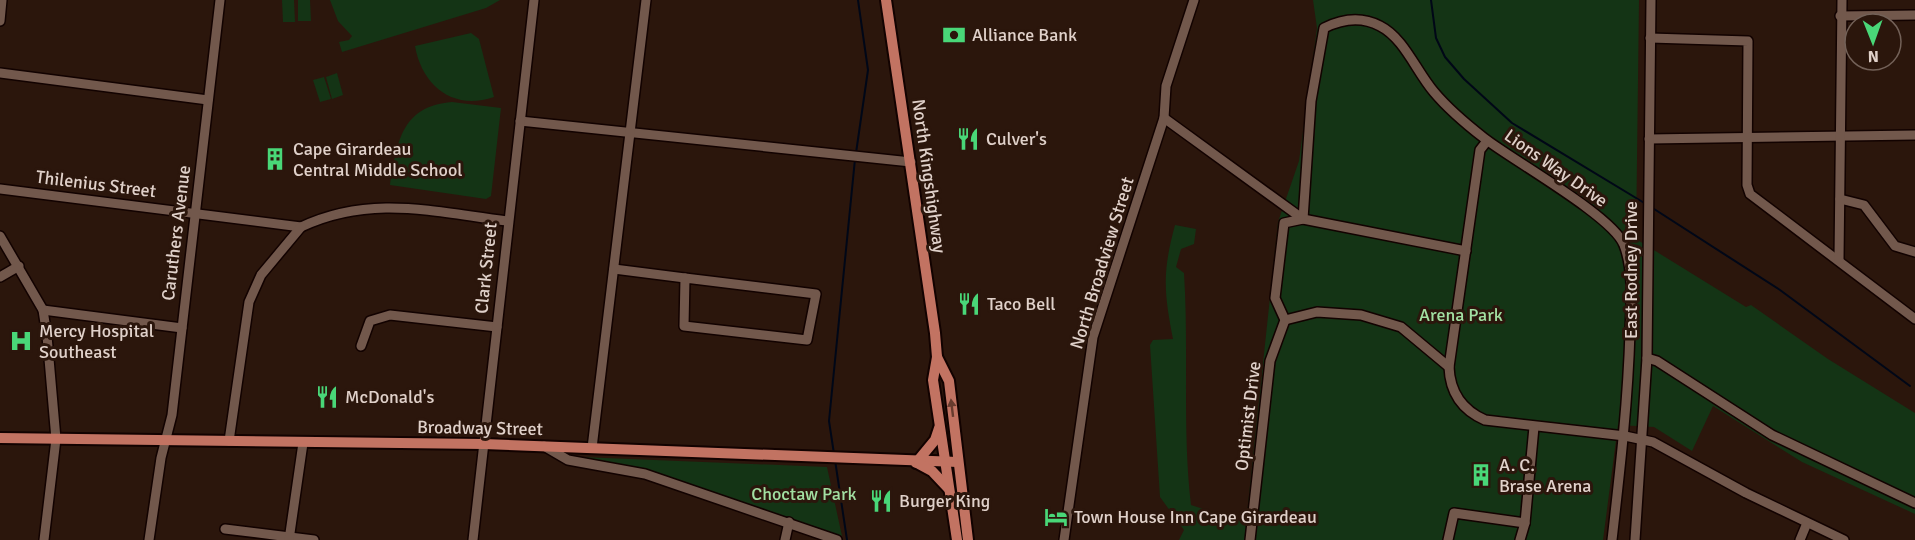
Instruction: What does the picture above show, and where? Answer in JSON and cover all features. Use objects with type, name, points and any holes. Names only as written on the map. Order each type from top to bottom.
[{"type":"main road","name":"North Kingshighway","points":[[886,0],[937,357],[933,380],[957,540]]},
{"type":"main road","name":"North Kingshighway","points":[[937,357],[949,381],[968,540]]},
{"type":"main road","points":[[939,428],[935,440],[916,463],[932,471],[949,488]]},
{"type":"main road","name":"Broadway Street","points":[[0,438],[484,444],[916,463],[958,462]]},
{"type":"street","points":[[0,21],[2,0]]},
{"type":"street","name":"Caruthers Avenue","points":[[149,540],[161,458],[172,415],[220,0]]},
{"type":"street","name":"Clark Street","points":[[473,540],[507,221],[534,0]]},
{"type":"street","points":[[592,448],[628,134],[646,0]]},
{"type":"street","name":"North Broadview Street","points":[[1064,540],[1093,337],[1164,118],[1166,86],[1194,0]]},
{"type":"street","name":"East Rodney Drive","points":[[1635,540],[1647,358],[1651,0]]},
{"type":"street","points":[[1839,259],[1840,16],[1842,0]]},
{"type":"street","points":[[1840,16],[1915,15]]},
{"type":"street","name":"Lions Way Drive","points":[[1303,219],[1311,101],[1324,28],[1340,20],[1357,19],[1378,24],[1392,33],[1432,91],[1451,112],[1488,141],[1557,186],[1614,230],[1623,243],[1629,260],[1631,302],[1624,436],[1612,540]]},
{"type":"street","points":[[1650,38],[1748,41],[1747,185],[1750,194],[1839,259],[1915,319]]},
{"type":"street","points":[[0,73],[208,100]]},
{"type":"street","points":[[1164,118],[1303,219]]},
{"type":"street","points":[[520,121],[910,162]]},
{"type":"street","points":[[1649,139],[1839,138],[1915,135]]},
{"type":"street","points":[[1488,141],[1480,150],[1449,367],[1450,382],[1468,413],[1485,420],[1642,438],[1844,540]]},
{"type":"street","name":"Thilenius Street","points":[[0,189],[301,227],[333,214],[361,208],[388,206],[507,221]]},
{"type":"street","points":[[1840,199],[1864,205],[1895,246],[1915,252]]},
{"type":"street","points":[[1449,367],[1401,327],[1361,315],[1317,312],[1285,320],[1275,298],[1284,223],[1303,219],[1466,251]]},
{"type":"street","points":[[229,441],[249,302],[261,275],[301,227]]},
{"type":"street","points":[[0,236],[43,310],[56,439],[44,540]]},
{"type":"street","points":[[0,277],[19,266]]},
{"type":"street","points":[[614,270],[685,278],[816,294],[807,340],[684,326],[685,278]]},
{"type":"street","points":[[43,310],[182,328]]},
{"type":"street","points":[[361,346],[370,321],[390,315],[497,327]]},
{"type":"street","name":"Optimist Drive","points":[[1250,540],[1270,361],[1285,320]]},
{"type":"street","points":[[1647,358],[1657,360],[1772,435],[1915,503]]},
{"type":"street","points":[[1520,540],[1525,523],[1534,427]]},
{"type":"street","points":[[289,539],[303,442]]},
{"type":"street","points":[[544,446],[568,460],[645,474],[835,539]]},
{"type":"street","points":[[1448,540],[1454,513],[1525,523]]},
{"type":"street","points":[[785,540],[789,522]]},
{"type":"street","points":[[1800,540],[1807,523]]},
{"type":"street","points":[[225,530],[314,540]]},
{"type":"green space","points":[[282,0],[294,0],[295,22],[283,22]]},
{"type":"green space","points":[[298,0],[310,0],[311,21],[298,21]]},
{"type":"green space","points":[[330,0],[500,0],[486,8],[342,52],[339,42],[349,40],[352,36],[338,21]]},
{"type":"green space","name":"Arena Park","points":[[1313,0],[1639,0],[1636,239],[1746,307],[1751,305],[1828,359],[1915,413],[1915,514],[1802,462],[1713,406],[1692,451],[1654,427],[1618,425],[1603,540],[1179,540],[1184,530],[1160,497],[1150,345],[1153,340],[1173,339],[1168,308],[1166,270],[1175,225],[1196,229],[1194,244],[1181,249],[1176,267],[1184,273],[1187,447],[1191,505],[1246,523],[1278,222],[1299,161],[1317,28]]},
{"type":"green space","points":[[471,33],[479,39],[494,97],[465,101],[442,92],[432,83],[419,60],[415,46]]},
{"type":"green space","points":[[337,73],[343,95],[332,99],[326,77]]},
{"type":"green space","points":[[324,77],[331,99],[320,102],[313,80]]},
{"type":"green space","points":[[452,102],[501,108],[491,196],[486,199],[390,185],[395,155],[404,129],[422,111],[435,105]]},
{"type":"green space","name":"Choctaw Park","points":[[581,457],[827,467],[842,536],[698,489]]},
{"type":"waterway","points":[[856,153],[868,70],[858,0]]},
{"type":"waterway","points":[[1431,0],[1436,38],[1445,57],[1464,79],[1512,123],[1646,204]]},
{"type":"waterway","points":[[834,454],[829,421],[855,159]]},
{"type":"waterway","points":[[1651,207],[1780,290],[1910,386]]},
{"type":"waterway","points":[[835,460],[847,540]]},
{"type":"place","name":"Alliance Bank","points":[[954,35]]},
{"type":"place","name":"Culver's","points":[[968,139]]},
{"type":"place","name":"Cape Girardeau Central Middle School","points":[[275,159]]},
{"type":"place","name":"Taco Bell","points":[[969,304]]},
{"type":"place","name":"Mercy Hospital Southeast","points":[[21,341]]},
{"type":"place","name":"McDonald's","points":[[327,397]]},
{"type":"place","name":"A. C. Brase Arena","points":[[1481,475]]},
{"type":"place","name":"Burger King","points":[[881,501]]},
{"type":"place","name":"Town House Inn Cape Girardeau","points":[[1056,517]]}]
